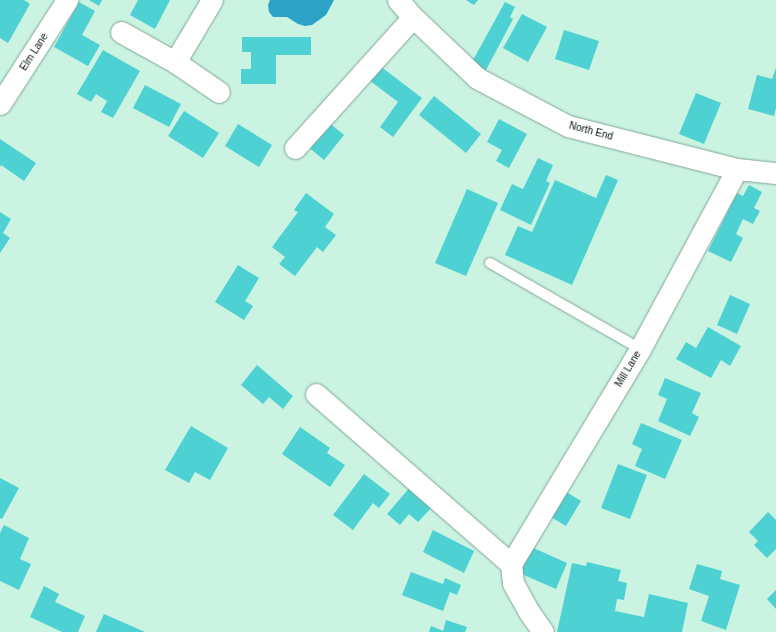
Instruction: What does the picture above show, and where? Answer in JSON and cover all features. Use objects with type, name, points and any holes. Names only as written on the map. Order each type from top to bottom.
[{"type":"street","name":"Elm Lane","points":[[0,104],[67,0]]},
{"type":"street","points":[[175,62],[212,0]]},
{"type":"street","name":"North End","points":[[398,0],[413,17],[477,78],[568,126],[737,169],[776,173]]},
{"type":"street","points":[[295,148],[413,17]]},
{"type":"street","points":[[121,32],[175,62],[219,92]]},
{"type":"street","name":"Mill Lane","points":[[512,564],[640,349],[737,169]]},
{"type":"street","points":[[316,394],[512,564],[513,583],[528,612],[543,632]]},
{"type":"lane","points":[[490,263],[640,349]]},
{"type":"water","points":[[270,0],[334,0],[326,15],[312,25],[305,26],[298,24],[287,17],[273,17],[269,12],[268,5]]},
{"type":"building","points":[[0,0],[24,0],[30,4],[8,43],[0,38]]},
{"type":"building","points":[[89,0],[102,0],[99,6]]},
{"type":"building","points":[[138,0],[170,0],[155,29],[130,15]]},
{"type":"building","points":[[466,0],[478,0],[474,5]]},
{"type":"building","points":[[79,2],[95,11],[82,35],[100,45],[88,66],[54,47]]},
{"type":"building","points":[[505,2],[515,7],[510,17],[513,19],[486,70],[472,62]]},
{"type":"building","points":[[522,14],[547,27],[528,62],[503,48]]},
{"type":"building","points":[[564,30],[599,41],[589,70],[555,59]]},
{"type":"building","points":[[242,37],[311,37],[311,55],[276,55],[276,84],[241,84],[241,69],[251,69],[251,52],[242,52]]},
{"type":"building","points":[[103,50],[140,71],[113,118],[101,112],[107,101],[96,94],[91,102],[77,94]]},
{"type":"building","points":[[380,66],[422,98],[393,137],[380,127],[398,102],[369,80]]},
{"type":"building","points":[[776,68],[776,108],[774,116],[748,109],[757,75],[772,79]]},
{"type":"building","points":[[145,85],[181,104],[169,127],[133,108]]},
{"type":"building","points":[[696,93],[721,103],[704,144],[679,134]]},
{"type":"building","points":[[434,96],[481,134],[466,153],[419,115]]},
{"type":"building","points":[[184,111],[219,133],[203,158],[168,136]]},
{"type":"building","points":[[499,119],[527,134],[509,168],[496,161],[502,150],[487,142]]},
{"type":"building","points":[[327,121],[344,135],[324,160],[307,146]]},
{"type":"building","points":[[238,124],[272,145],[259,167],[225,146]]},
{"type":"building","points":[[0,139],[36,163],[24,181],[1,165],[0,167]]},
{"type":"building","points":[[538,158],[553,165],[546,181],[550,183],[531,225],[500,210],[512,184],[523,189]]},
{"type":"building","points":[[606,175],[618,180],[572,285],[505,255],[518,226],[532,232],[555,180],[596,198]]},
{"type":"building","points":[[749,185],[762,192],[754,208],[760,211],[753,224],[743,219],[736,234],[743,238],[731,262],[708,251],[737,193],[743,196]]},
{"type":"building","points":[[467,189],[498,203],[466,276],[435,263]]},
{"type":"building","points":[[306,193],[334,214],[325,227],[336,235],[323,252],[317,247],[295,276],[279,264],[285,257],[272,247],[298,212],[294,210]]},
{"type":"building","points":[[0,212],[11,219],[3,233],[10,238],[0,253]]},
{"type":"building","points":[[238,265],[259,278],[245,301],[253,306],[244,320],[215,302]]},
{"type":"building","points":[[730,295],[750,304],[737,334],[717,325]]},
{"type":"building","points":[[708,327],[741,346],[730,366],[721,360],[711,378],[676,359],[686,342],[696,348]]},
{"type":"building","points":[[257,365],[293,396],[283,409],[269,397],[263,404],[241,385]]},
{"type":"building","points":[[665,378],[701,393],[692,413],[699,417],[690,436],[658,421],[667,399],[658,395]]},
{"type":"building","points":[[641,423],[682,440],[665,479],[635,466],[642,449],[632,444]]},
{"type":"building","points":[[191,426],[228,448],[210,480],[195,472],[189,483],[165,470]]},
{"type":"building","points":[[300,427],[330,448],[327,453],[345,465],[330,487],[282,454]]},
{"type":"building","points":[[618,464],[647,475],[630,519],[601,508]]},
{"type":"building","points":[[364,474],[390,494],[379,508],[373,503],[353,530],[333,515]]},
{"type":"building","points":[[0,478],[19,488],[2,519],[0,518]]},
{"type":"building","points":[[411,486],[433,506],[418,522],[409,514],[400,525],[387,514]]},
{"type":"building","points":[[566,492],[581,501],[566,526],[551,517]]},
{"type":"building","points":[[768,512],[776,520],[776,549],[767,558],[754,545],[758,541],[749,532]]},
{"type":"building","points":[[4,525],[29,538],[20,559],[31,564],[19,590],[0,581],[0,533]]},
{"type":"building","points":[[433,530],[474,551],[464,573],[423,552]]},
{"type":"building","points":[[529,546],[567,563],[556,589],[517,572]]},
{"type":"building","points":[[587,562],[621,570],[618,581],[627,583],[624,600],[617,599],[615,611],[644,617],[649,594],[688,603],[682,632],[557,632],[572,563],[586,566]]},
{"type":"building","points":[[697,564],[722,571],[720,579],[740,585],[726,630],[701,621],[709,596],[689,589]]},
{"type":"building","points":[[411,572],[443,584],[445,578],[461,585],[457,595],[450,592],[443,611],[402,595]]},
{"type":"building","points":[[44,586],[59,594],[55,602],[85,616],[78,632],[62,632],[30,617]]},
{"type":"building","points":[[776,590],[776,609],[767,599]]},
{"type":"building","points":[[104,614],[145,632],[96,632]]},
{"type":"building","points":[[446,620],[467,627],[465,632],[429,632],[431,626],[443,631]]}]
